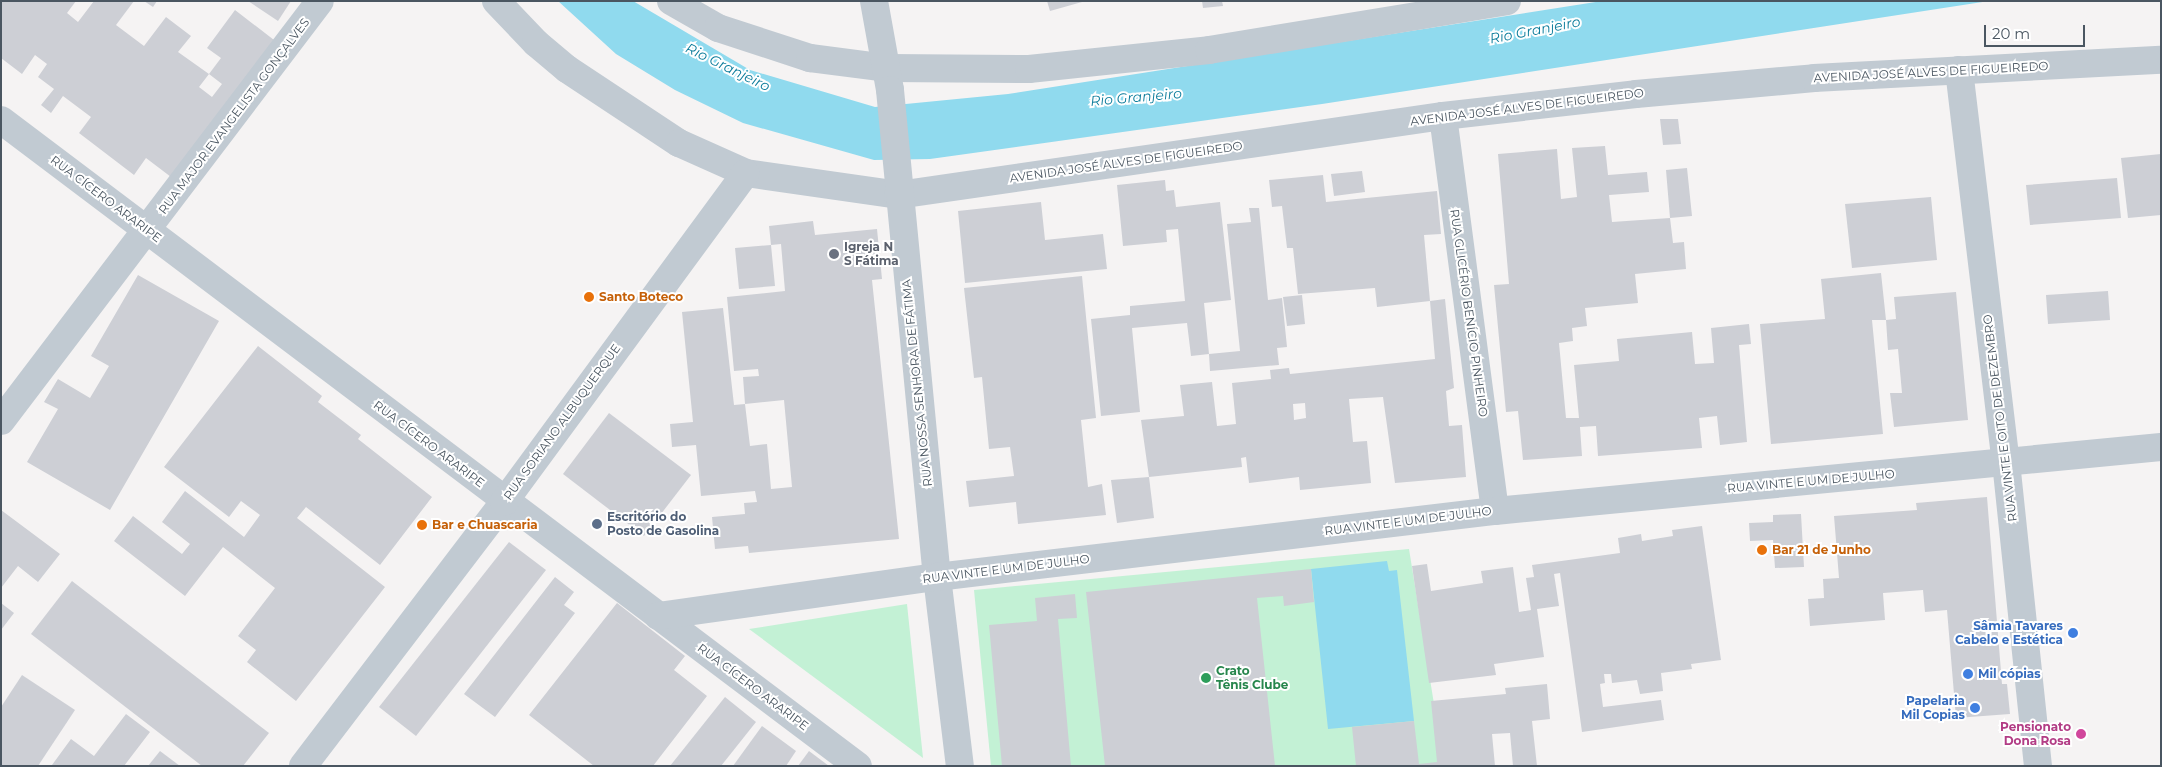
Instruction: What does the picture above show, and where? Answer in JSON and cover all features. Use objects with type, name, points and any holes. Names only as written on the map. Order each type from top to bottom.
[{"type":"street","name":"RUA MAJOR EVANGELISTA GONÇALVES","points":[[1,421],[148,230],[320,1]]},
{"type":"street","name":"AVENIDA JOSÉ ALVES DE FIGUEIREDO","points":[[496,1],[536,43],[613,102],[679,143],[746,173],[897,184],[1636,94],[1959,70],[2161,60]]},
{"type":"street","points":[[671,1],[718,28],[810,58],[889,79],[1029,69],[1208,50],[1423,9],[1507,1]]},
{"type":"street","name":"RUA NOSSA SENHORA DE FÁTIMA","points":[[874,1],[889,79],[897,184],[937,577],[960,766]]},
{"type":"street","name":"RUA VINTE E OITO DE DEZEMBRO","points":[[1959,70],[2006,462],[2038,766]]},
{"type":"street","name":"RUA GLICÉRIO BENÍCIO PINHEIRO","points":[[1443,116],[1495,511]]},
{"type":"street","name":"RUA CÍCERO ARARIPE","points":[[1,120],[504,502],[858,766]]},
{"type":"street","name":"RUA SORIANO ALBUQUERQUE","points":[[303,766],[504,502],[746,173]]},
{"type":"street","name":"RUA VINTE E UM DE JULHO","points":[[658,616],[937,577],[1495,511],[2161,447]]},
{"type":"green space","name":"Crato Tênis Clube","points":[[1409,549],[1444,766],[991,766],[974,590]]},
{"type":"green space","points":[[907,604],[923,758],[749,629]]},
{"type":"water","name":"Rio Granjeiro","points":[[558,1],[633,1],[750,70],[875,107],[1008,94],[1602,1],[1989,1],[1322,104],[930,159],[874,160],[743,123],[675,90],[616,54]]},
{"type":"water","points":[[1387,561],[1389,571],[1397,570],[1414,721],[1328,729],[1311,569]]},
{"type":"building","points":[[1,1],[76,1],[67,13],[78,22],[94,1],[134,1],[116,25],[144,46],[166,17],[191,36],[178,52],[209,74],[221,58],[207,48],[235,10],[274,40],[171,177],[146,158],[134,175],[79,133],[91,117],[63,96],[51,113],[41,105],[54,89],[38,77],[47,64],[35,55],[22,74],[1,58]],"holes":[[[209,74],[222,84],[212,97],[199,87]]]},
{"type":"building","points":[[144,1],[157,1],[153,7]]},
{"type":"building","points":[[248,1],[291,1],[278,21]]},
{"type":"building","points":[[1047,1],[1082,1],[1082,2],[1050,11]]},
{"type":"building","points":[[1202,1],[1222,1],[1223,6],[1203,8]]},
{"type":"building","points":[[1660,119],[1678,119],[1681,144],[1663,145]]},
{"type":"building","points":[[1605,146],[1608,175],[1647,172],[1649,192],[1609,195],[1612,222],[1670,218],[1673,243],[1684,242],[1686,269],[1635,274],[1638,303],[1585,308],[1587,326],[1572,328],[1573,341],[1559,343],[1566,418],[1579,418],[1574,365],[1619,361],[1617,339],[1692,332],[1695,364],[1714,363],[1711,328],[1749,324],[1751,344],[1739,345],[1747,442],[1720,445],[1717,416],[1699,418],[1702,448],[1598,456],[1596,426],[1580,427],[1582,456],[1523,460],[1518,411],[1506,412],[1494,285],[1509,284],[1498,154],[1557,149],[1561,199],[1577,197],[1572,148]]},
{"type":"building","points":[[2161,154],[2161,215],[2128,218],[2121,158]]},
{"type":"building","points":[[1687,168],[1692,216],[1670,218],[1666,170]]},
{"type":"building","points":[[1362,171],[1365,192],[1334,196],[1331,174]]},
{"type":"building","points":[[1323,175],[1326,202],[1437,191],[1441,234],[1424,235],[1430,301],[1377,307],[1375,288],[1298,294],[1293,248],[1287,248],[1282,206],[1272,207],[1269,180]]},
{"type":"building","points":[[2117,178],[2121,218],[2030,225],[2026,185]]},
{"type":"building","points":[[1165,180],[1166,191],[1174,190],[1176,207],[1220,202],[1231,300],[1204,303],[1209,354],[1191,356],[1187,323],[1132,328],[1140,412],[1101,416],[1091,319],[1130,315],[1130,306],[1185,301],[1178,229],[1166,230],[1167,242],[1123,246],[1117,185]]},
{"type":"building","points":[[1931,197],[1937,260],[1852,268],[1845,204]]},
{"type":"building","points":[[1041,202],[1045,240],[1103,234],[1107,269],[965,283],[958,211]]},
{"type":"building","points":[[1249,208],[1259,208],[1268,300],[1282,298],[1287,347],[1277,348],[1279,365],[1210,371],[1209,354],[1240,351],[1227,224],[1251,222]]},
{"type":"building","points":[[813,221],[815,235],[877,229],[882,279],[872,280],[899,539],[749,553],[748,546],[715,549],[712,517],[745,514],[744,503],[757,502],[755,491],[701,496],[696,445],[672,447],[670,424],[693,422],[682,312],[723,308],[734,405],[745,404],[743,377],[759,376],[758,369],[734,371],[727,297],[785,291],[781,244],[771,245],[769,226]],"holes":[[[784,400],[792,487],[771,489],[767,444],[750,446],[745,404]]]},
{"type":"building","points":[[771,245],[775,286],[739,289],[735,248]]},
{"type":"building","points":[[1881,273],[1886,320],[1872,320],[1883,434],[1771,444],[1760,324],[1825,319],[1821,279]]},
{"type":"building","points":[[138,275],[219,321],[110,510],[27,462],[58,409],[44,402],[58,379],[90,398],[109,366],[91,356]]},
{"type":"building","points":[[1082,276],[1096,418],[1081,420],[1088,487],[1102,484],[1106,515],[1018,524],[1016,502],[969,507],[966,481],[1014,476],[1010,447],[989,449],[982,377],[974,378],[964,288]]},
{"type":"building","points":[[2108,291],[2110,320],[2048,324],[2046,295]]},
{"type":"building","points":[[1956,292],[1968,420],[1894,427],[1890,393],[1902,393],[1898,349],[1888,350],[1886,320],[1896,319],[1894,297]]},
{"type":"building","points":[[1302,295],[1305,324],[1287,326],[1283,297]]},
{"type":"building","points":[[1445,299],[1454,388],[1446,391],[1449,426],[1462,425],[1466,477],[1395,483],[1383,397],[1349,399],[1353,442],[1367,441],[1371,483],[1300,490],[1299,477],[1249,483],[1246,457],[1241,458],[1242,467],[1149,477],[1141,420],[1184,416],[1180,385],[1212,382],[1217,426],[1236,424],[1232,383],[1271,379],[1270,370],[1289,368],[1290,374],[1435,359],[1430,301]],"holes":[[[1305,403],[1306,418],[1294,420],[1293,404]]]},
{"type":"building","points":[[258,346],[322,396],[318,402],[361,435],[358,439],[432,497],[380,565],[306,507],[297,518],[385,587],[296,701],[247,662],[256,650],[238,636],[275,588],[223,547],[185,596],[114,541],[133,516],[182,554],[190,544],[162,522],[185,491],[244,537],[260,515],[241,501],[229,517],[164,467]]},
{"type":"building","points":[[609,413],[691,475],[644,536],[563,474]]},
{"type":"building","points":[[1149,477],[1154,518],[1117,523],[1111,480]]},
{"type":"building","points":[[1987,497],[2002,684],[2007,684],[2010,714],[1956,718],[1947,610],[1925,612],[1923,590],[1883,593],[1885,620],[1810,626],[1808,599],[1824,598],[1823,579],[1839,578],[1834,516],[1917,510],[1916,503]]},
{"type":"building","points":[[1,510],[60,554],[38,582],[18,566],[1,588]]},
{"type":"building","points":[[1801,514],[1804,567],[1775,568],[1773,540],[1750,541],[1749,523],[1773,522],[1773,515]]},
{"type":"building","points":[[1702,526],[1721,660],[1691,664],[1692,669],[1661,673],[1663,691],[1640,694],[1637,680],[1612,683],[1611,674],[1604,674],[1605,683],[1600,684],[1603,707],[1661,700],[1664,720],[1582,732],[1560,573],[1554,574],[1559,606],[1537,609],[1544,657],[1494,664],[1496,675],[1429,683],[1412,566],[1427,564],[1431,591],[1483,583],[1481,571],[1513,567],[1519,612],[1531,610],[1526,578],[1534,577],[1532,565],[1620,553],[1618,538],[1641,534],[1642,541],[1673,536],[1672,530]]},
{"type":"building","points":[[509,542],[546,570],[416,736],[379,707]]},
{"type":"building","points":[[1311,569],[1314,602],[1284,606],[1283,596],[1257,598],[1275,766],[1105,766],[1086,592]]},
{"type":"building","points":[[555,577],[574,592],[564,605],[575,613],[495,717],[464,694]]},
{"type":"building","points":[[72,581],[269,733],[243,766],[202,766],[31,634]]},
{"type":"building","points":[[1075,594],[1077,618],[1058,619],[1071,766],[1002,766],[989,625],[1037,621],[1035,598]]},
{"type":"building","points":[[1,603],[14,613],[1,630]]},
{"type":"building","points":[[617,603],[685,656],[674,670],[707,696],[653,766],[594,766],[529,715]]},
{"type":"building","points":[[22,675],[75,710],[38,766],[1,766],[1,707]]},
{"type":"building","points":[[1547,684],[1550,719],[1532,721],[1537,766],[1513,766],[1510,733],[1492,734],[1495,766],[1356,766],[1352,727],[1414,721],[1419,764],[1437,762],[1431,701],[1506,694],[1505,688]]},
{"type":"building","points":[[725,697],[756,722],[721,766],[670,766]]},
{"type":"building","points":[[126,714],[150,732],[124,766],[52,765],[71,739],[94,756]]},
{"type":"building","points":[[762,726],[796,751],[786,766],[733,766]]},
{"type":"building","points":[[160,751],[180,766],[148,766]]},
{"type":"building","points":[[809,751],[829,766],[798,766]]},
{"type":"place","name":"Igreja N S Fátima","points":[[834,254]]},
{"type":"place","name":"Santo Boteco","points":[[589,297]]},
{"type":"place","name":"Escritório do Posto de Gasolina","points":[[597,524]]},
{"type":"place","name":"Bar e Chuascaria","points":[[422,525]]},
{"type":"place","name":"Bar 21 de Junho","points":[[1762,550]]},
{"type":"place","name":"Sâmia Tavares Cabelo e Estética","points":[[2073,633]]},
{"type":"place","name":"Mil cópias","points":[[1968,674]]},
{"type":"place","name":"Crato Tênis Clube","points":[[1206,678]]},
{"type":"place","name":"Papelaria Mil Copias","points":[[1975,708]]},
{"type":"place","name":"Pensionato Dona Rosa","points":[[2081,734]]}]
